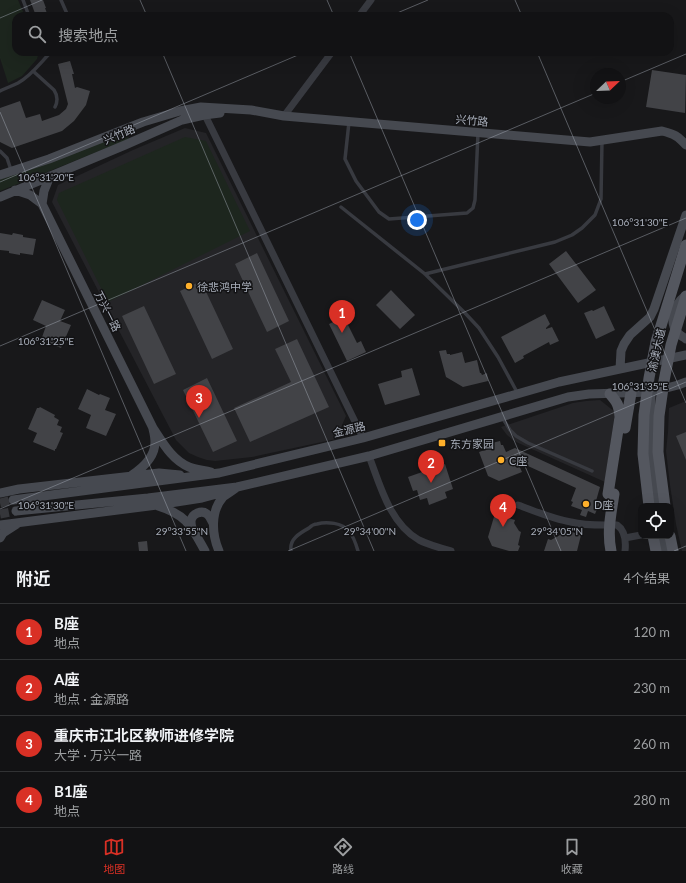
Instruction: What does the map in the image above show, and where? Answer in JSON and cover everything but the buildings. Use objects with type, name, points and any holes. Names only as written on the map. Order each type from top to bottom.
[{"type":"main road","name":"渝澳大道","points":[[649,503],[643,454],[644,415],[649,378],[656,342],[686,245]]},
{"type":"main road","name":"渝澳大道","points":[[665,503],[658,452],[659,416],[671,345],[686,296]]},
{"type":"main road","points":[[605,551],[604,527],[631,393]]},
{"type":"main road","points":[[610,394],[620,408],[609,525],[611,551]]},
{"type":"main road","points":[[654,539],[658,550]]},
{"type":"main road","points":[[671,539],[673,551]]},
{"type":"street","points":[[362,12],[371,0]]},
{"type":"street","points":[[284,116],[329,56]]},
{"type":"street","name":"兴竹路","points":[[0,175],[49,159],[143,122],[180,111],[252,110],[284,116],[590,142],[662,132],[673,134],[680,138],[686,145]]},
{"type":"street","points":[[203,111],[363,438]]},
{"type":"street","name":"兴竹路","points":[[0,197],[203,111]]},
{"type":"street","points":[[15,190],[30,195],[42,204],[44,191],[50,176]]},
{"type":"street","name":"万兴一路","points":[[42,204],[153,428],[170,454],[179,462],[190,468],[219,473]]},
{"type":"street","points":[[620,369],[621,351],[624,344],[630,336],[650,317],[654,309],[686,215]]},
{"type":"street","points":[[686,296],[677,305],[673,323],[678,333],[686,339]]},
{"type":"street","name":"金源路","points":[[13,500],[219,473],[363,438],[559,382],[686,355]]},
{"type":"street","points":[[555,400],[564,395],[567,390],[565,384],[559,382]]},
{"type":"street","points":[[1,525],[157,506],[202,498],[237,487],[369,456],[555,400],[589,394],[651,392],[686,382]]},
{"type":"street","points":[[651,392],[650,441],[657,503]]},
{"type":"street","points":[[130,476],[141,469],[152,456],[155,443],[153,428]]},
{"type":"street","points":[[369,456],[385,498],[393,514],[400,523],[408,532],[430,548],[451,551]]},
{"type":"street","points":[[0,494],[19,489],[159,473],[193,477]]},
{"type":"street","points":[[16,511],[148,498],[237,487]]},
{"type":"street","points":[[220,551],[214,535],[213,523],[216,511],[219,503],[224,497],[237,487]]},
{"type":"street","points":[[518,505],[559,520],[572,523],[617,525],[621,527],[625,538],[625,551]]},
{"type":"street","points":[[157,506],[171,510],[185,520],[192,528],[205,551]]},
{"type":"street","points":[[192,528],[191,521],[193,516],[199,513],[204,512],[209,515],[213,523]]},
{"type":"street","points":[[0,538],[10,527],[20,522]]},
{"type":"street","points":[[625,538],[638,536]]},
{"type":"street","points":[[658,550],[660,539]]},
{"type":"lane","points":[[23,0],[28,12]]},
{"type":"lane","points":[[61,0],[66,12]]},
{"type":"lane","points":[[0,91],[18,83],[33,71],[46,57]]},
{"type":"lane","points":[[33,71],[54,90],[58,97],[55,107]]},
{"type":"lane","points":[[349,121],[345,160],[356,181],[379,212],[389,219],[467,213],[473,208],[476,200],[478,132]]},
{"type":"lane","points":[[426,274],[555,242],[572,235],[582,228],[595,215],[601,199],[602,141]]},
{"type":"lane","points":[[0,151],[7,158],[12,171]]},
{"type":"lane","points":[[341,207],[426,274],[465,313],[479,328],[498,357],[518,394]]},
{"type":"lane","points":[[501,416],[516,436],[528,443],[592,471]]},
{"type":"lane","points":[[291,551],[294,539],[298,534],[315,524],[330,523],[338,524],[349,530],[358,551]]},
{"type":"shaded area","points":[[0,0],[18,0],[23,12],[12,12],[12,56],[38,56],[37,59],[22,76],[8,83],[0,58]]},
{"type":"shaded area","name":"徐悲鸿中学","points":[[185,128],[206,133],[346,416],[336,439],[252,457],[215,461],[207,460],[189,453],[176,440],[52,202],[58,185],[133,150]]},
{"type":"shaded area","points":[[126,133],[129,139],[0,191],[0,179]]},
{"type":"shaded area","points":[[185,137],[206,141],[250,231],[108,302],[57,200],[59,193]]},
{"type":"shaded area","points":[[600,400],[615,412],[605,482],[514,441],[501,427],[573,403]]},
{"type":"shaded area","points":[[686,401],[686,551],[682,551],[670,485],[666,451],[669,408]]},
{"type":"tunnel","points":[[0,503],[13,500]]},
{"type":"tunnel","points":[[0,514],[16,511]]},
{"type":"place","name":"徐悲鸿中学","points":[[189,286]]},
{"type":"place","name":"B座","points":[[342,333]]},
{"type":"place","name":"重庆市江北区教师进修学院","points":[[199,418]]},
{"type":"place","name":"东方家园","points":[[442,443]]},
{"type":"place","name":"C座","points":[[501,460]]},
{"type":"place","name":"A座","points":[[431,483]]},
{"type":"place","name":"D座","points":[[586,504]]},
{"type":"place","name":"B1座","points":[[503,527]]}]
